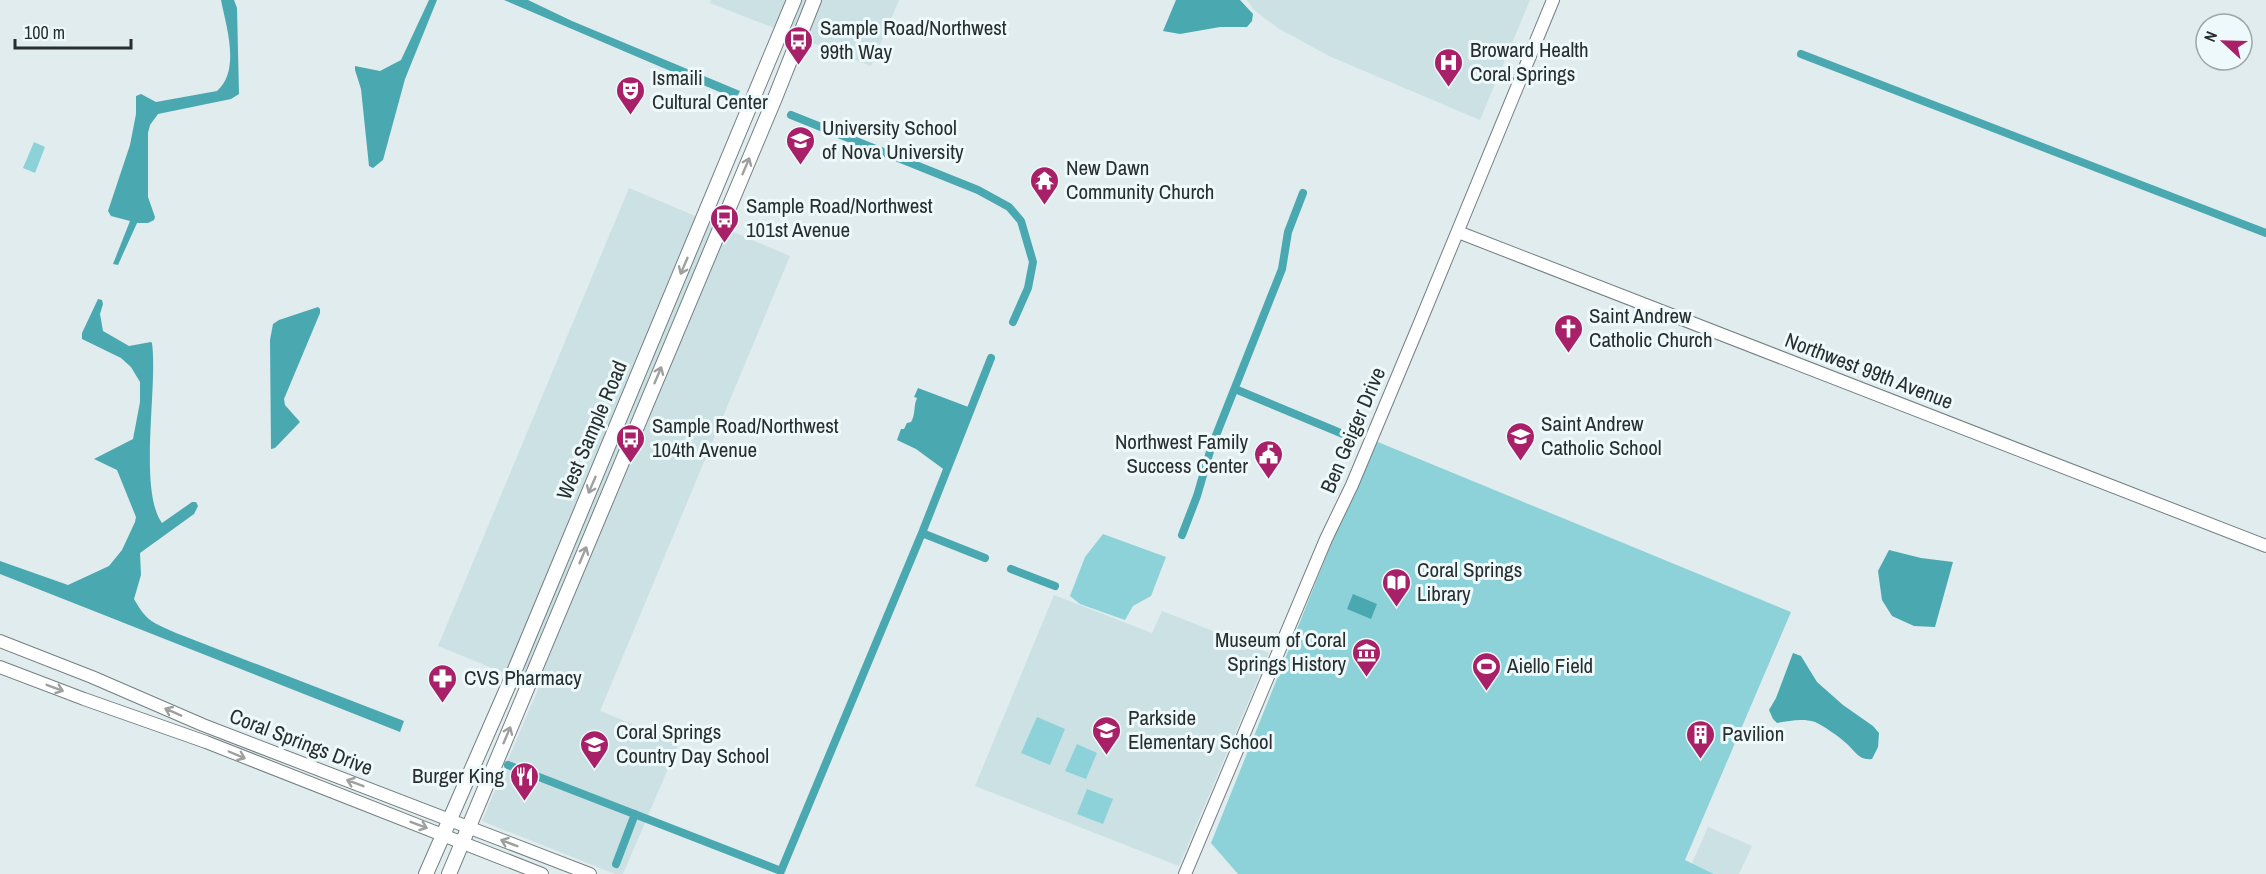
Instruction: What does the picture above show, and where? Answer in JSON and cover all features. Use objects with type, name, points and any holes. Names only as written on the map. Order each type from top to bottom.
[{"type":"main road","name":"West Sample Road","points":[[426,874],[509,684],[794,0]]},
{"type":"main road","name":"West Sample Road","points":[[449,874],[814,0]]},
{"type":"main road","points":[[627,450],[620,437],[630,394]]},
{"type":"main road","points":[[609,493],[614,457],[610,442]]},
{"type":"street","name":"Ben Geiger Drive","points":[[1185,874],[1458,232],[1553,0]]},
{"type":"street","name":"Northwest 99th Avenue","points":[[1458,232],[2266,546]]},
{"type":"street","name":"Coral Springs Drive","points":[[0,641],[93,677],[202,725],[590,874]]},
{"type":"street","name":"Coral Springs Drive","points":[[0,667],[206,742],[542,874]]},
{"type":"shaded area","points":[[221,0],[234,0],[237,8],[239,94],[231,99],[158,114],[150,125],[148,133],[148,197],[155,217],[148,223],[137,223],[118,265],[113,264],[130,221],[111,216],[108,211],[130,145],[136,114],[136,96],[141,94],[156,102],[217,91],[224,82],[230,60],[230,47]]},
{"type":"shaded area","points":[[429,0],[437,0],[405,79],[383,160],[373,168],[369,166],[361,89],[355,66],[380,71],[401,60]]},
{"type":"shaded area","points":[[504,0],[528,0],[572,21],[740,91],[736,99]]},
{"type":"shaded area","points":[[711,0],[899,0],[871,66],[710,3]]},
{"type":"shaded area","points":[[1176,0],[1240,0],[1253,14],[1252,21],[1247,27],[1220,27],[1180,34],[1163,31]]},
{"type":"shaded area","name":"Broward Health Coral Springs","points":[[1247,0],[1530,0],[1480,120],[1329,56],[1278,28],[1254,10]]},
{"type":"shaded area","points":[[34,142],[45,147],[35,173],[23,168]]},
{"type":"shaded area","points":[[629,188],[790,256],[600,711],[679,743],[623,874],[615,874],[482,821],[539,687],[438,646]]},
{"type":"shaded area","points":[[98,299],[102,300],[103,304],[100,314],[103,331],[129,346],[152,343],[151,487],[155,508],[162,523],[192,502],[196,502],[198,506],[194,514],[140,553],[141,575],[134,599],[139,607],[151,620],[176,633],[404,721],[400,732],[0,574],[0,561],[68,585],[109,566],[122,550],[135,522],[136,517],[117,470],[94,459],[133,439],[140,402],[140,382],[131,367],[121,358],[82,339],[82,333]]},
{"type":"shaded area","points":[[318,307],[320,313],[284,399],[285,405],[300,422],[275,448],[271,449],[270,340],[273,324]]},
{"type":"shaded area","points":[[918,388],[971,408],[946,471],[916,449],[897,440],[901,429],[904,429],[913,419],[917,398],[914,397]]},
{"type":"shaded area","points":[[1373,440],[1791,612],[1685,860],[1714,874],[1238,874],[1211,843]]},
{"type":"shaded area","points":[[1103,534],[1166,557],[1151,596],[1133,606],[1125,620],[1080,604],[1070,596],[1085,557]]},
{"type":"shaded area","points":[[1889,550],[1921,558],[1953,562],[1935,627],[1914,626],[1892,616],[1882,600],[1878,571]]},
{"type":"shaded area","points":[[1353,594],[1377,604],[1371,619],[1347,609]]},
{"type":"shaded area","name":"Parkside Elementary School","points":[[1054,595],[1152,633],[1162,611],[1269,653],[1179,866],[975,786]]},
{"type":"shaded area","points":[[1793,653],[1801,656],[1817,682],[1879,733],[1878,747],[1872,759],[1860,757],[1839,737],[1815,722],[1800,720],[1777,723],[1773,719],[1769,710]]},
{"type":"shaded area","points":[[1037,717],[1065,729],[1050,765],[1021,753]]},
{"type":"shaded area","points":[[1077,744],[1097,753],[1086,779],[1065,771]]},
{"type":"shaded area","points":[[1087,789],[1113,799],[1103,824],[1077,814]]},
{"type":"shaded area","points":[[1708,827],[1752,846],[1739,874],[1714,874],[1692,863]]},
{"type":"waterway","points":[[1801,54],[2266,233]]},
{"type":"waterway","points":[[791,115],[978,190],[1009,207],[1021,221],[1033,262],[1028,288],[1013,322]]},
{"type":"waterway","points":[[1182,535],[1197,496],[1211,448],[1282,269],[1288,232],[1303,193]]},
{"type":"waterway","points":[[508,765],[781,871],[922,533],[991,358]]},
{"type":"waterway","points":[[1235,389],[1355,439]]},
{"type":"waterway","points":[[922,533],[985,558]]},
{"type":"waterway","points":[[1011,569],[1055,586]]},
{"type":"waterway","points":[[616,864],[635,814]]},
{"type":"place","name":"Sample Road/Northwest 99th Way","points":[[799,66]]},
{"type":"place","name":"Broward Health Coral Springs","points":[[1449,88]]},
{"type":"place","name":"Ismaili Cultural Center","points":[[631,116]]},
{"type":"place","name":"University School of Nova University","points":[[801,166]]},
{"type":"place","name":"New Dawn Community Church","points":[[1045,206]]},
{"type":"place","name":"Sample Road/Northwest 101st Avenue","points":[[725,244]]},
{"type":"place","name":"Saint Andrew Catholic Church","points":[[1568,354]]},
{"type":"place","name":"Saint Andrew Catholic School","points":[[1520,462]]},
{"type":"place","name":"Sample Road/Northwest 104th Avenue","points":[[631,464]]},
{"type":"place","name":"Northwest Family Success Center","points":[[1269,480]]},
{"type":"place","name":"Coral Springs Library","points":[[1396,608]]},
{"type":"place","name":"Museum of Coral Springs History","points":[[1367,678]]},
{"type":"place","name":"Aiello Field","points":[[1486,692]]},
{"type":"place","name":"CVS Pharmacy","points":[[443,704]]},
{"type":"place","name":"Parkside Elementary School","points":[[1107,756]]},
{"type":"place","name":"Pavilion","points":[[1701,760]]},
{"type":"place","name":"Coral Springs Country Day School","points":[[595,770]]},
{"type":"place","name":"Burger King","points":[[525,802]]}]
